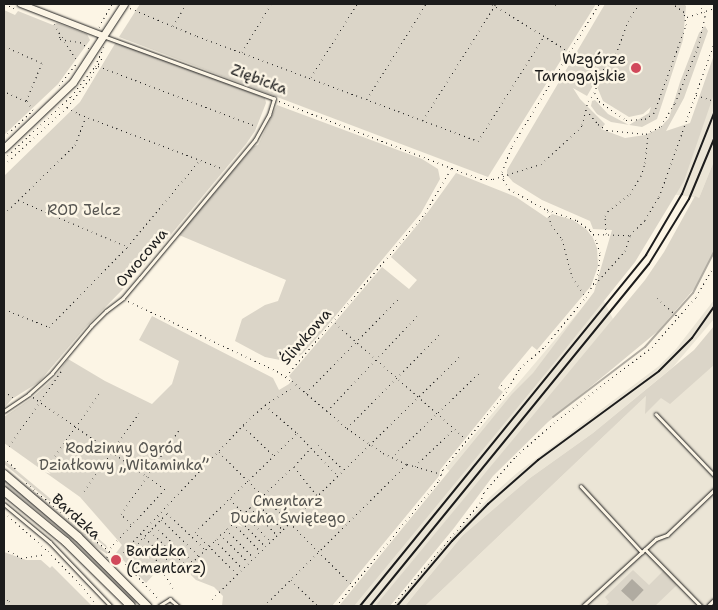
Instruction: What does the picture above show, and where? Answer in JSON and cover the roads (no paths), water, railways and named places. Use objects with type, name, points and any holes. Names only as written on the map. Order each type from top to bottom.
[{"type":"main road","name":"Bardzka","points":[[4,474],[65,525],[147,606]]},
{"type":"main road","name":"Bardzka","points":[[4,491],[66,542],[131,606]]},
{"type":"street","name":"Ziębicka","points":[[21,4],[104,36]]},
{"type":"street","points":[[4,148],[64,92],[104,36],[124,4]]},
{"type":"lane","name":"Ziębicka","points":[[104,36],[274,99]]},
{"type":"lane","name":"Owocowa","points":[[4,412],[29,394],[52,373],[91,326],[123,298],[255,140],[269,115],[274,99]]},
{"type":"lane","points":[[656,414],[714,475]]},
{"type":"lane","points":[[581,486],[642,552]]},
{"type":"lane","points":[[583,606],[656,539],[668,536],[714,490]]},
{"type":"lane","points":[[4,504],[50,542],[111,606]]},
{"type":"lane","points":[[646,548],[701,606]]},
{"type":"lane","points":[[159,606],[170,599],[178,606]]},
{"type":"lane","points":[[708,606],[714,600]]},
{"type":"waterway","points":[[553,417],[645,347],[693,293],[714,252]]},
{"type":"railway","points":[[360,606],[646,255],[682,194],[714,113]]},
{"type":"railway","points":[[370,606],[649,264],[689,199],[714,139]]},
{"type":"railway","points":[[397,606],[452,541],[488,504],[538,460],[659,371],[692,338],[714,306]]},
{"type":"place","name":"Wzgórze Tarnogajskie","points":[[636,68]]},
{"type":"place","name":"Bardzka (Cmentarz)","points":[[116,560]]},
{"type":"park label","name":"ROD Jelcz","points":[[84,211]]},
{"type":"park label","name":"Rodzinny Ogród Działkowy „Witaminka”","points":[[124,456]]},
{"type":"park label","name":"Cmentarz Ducha Świętego","points":[[288,510]]}]
